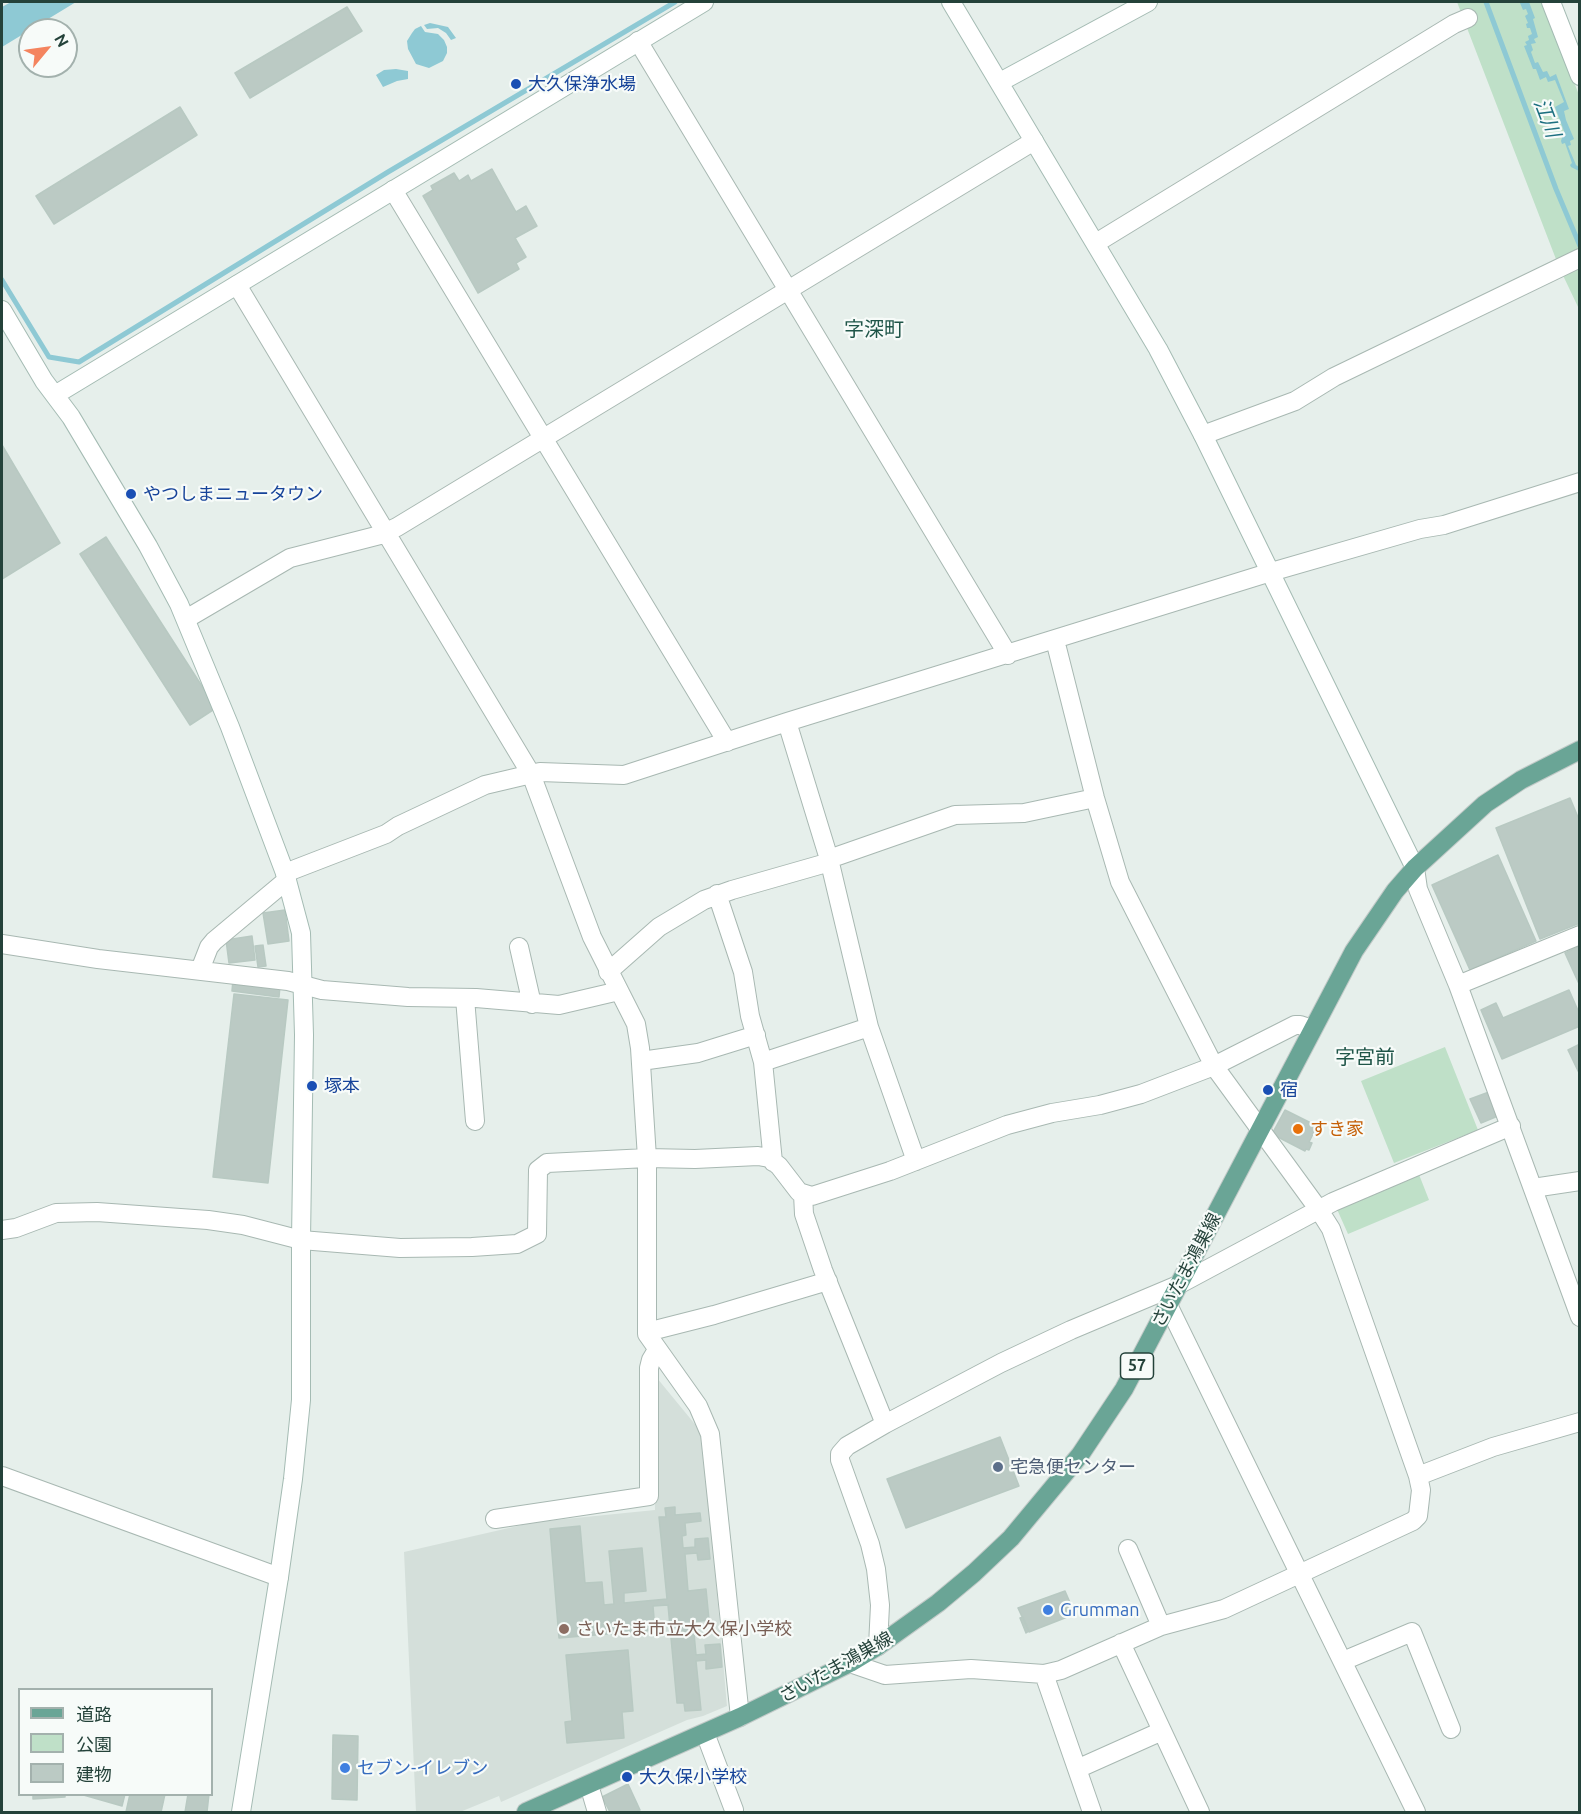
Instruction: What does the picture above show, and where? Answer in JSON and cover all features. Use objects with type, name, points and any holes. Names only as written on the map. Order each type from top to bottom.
[{"type":"main road","name":"さいたま鴻巣線","points":[[526,1812],[740,1717],[850,1663],[930,1609],[974,1573],[1011,1538],[1080,1455],[1110,1412],[1311,1029],[1354,951],[1395,891],[1415,868],[1485,804],[1521,780],[1580,750]]},
{"type":"street","points":[[55,395],[704,2]]},
{"type":"street","points":[[951,2],[1158,349],[1271,572],[1415,868],[1418,889],[1458,984],[1580,1317]]},
{"type":"street","points":[[1000,82],[1148,2]]},
{"type":"street","points":[[1551,2],[1580,76]]},
{"type":"street","points":[[1096,243],[1454,24],[1468,18]]},
{"type":"street","points":[[638,41],[1008,655]]},
{"type":"street","points":[[186,619],[290,558],[386,533],[1034,141]]},
{"type":"street","points":[[393,190],[727,742]]},
{"type":"street","points":[[1203,435],[1295,401],[1335,376],[1576,260]]},
{"type":"street","points":[[237,285],[531,774],[589,930],[636,1024],[641,1061],[647,1158],[647,1332],[657,1350],[698,1406],[710,1434],[740,1717]]},
{"type":"street","points":[[2,310],[67,411],[172,589],[230,727],[286,877],[301,933],[304,985],[301,1400],[293,1479],[279,1577],[241,1812]]},
{"type":"street","points":[[201,970],[209,947],[214,941],[286,877],[386,834],[477,788],[547,772],[624,775],[1271,572],[1420,529],[1444,525],[1580,482]]},
{"type":"street","points":[[850,1663],[885,1675],[971,1669],[1044,1674],[1068,1667],[1161,1626],[1224,1609],[1416,1519],[1421,1490],[1418,1476],[1339,1247],[1319,1209],[1214,1066],[1120,882],[1095,798],[1055,640]]},
{"type":"street","points":[[787,722],[830,860],[869,1027],[916,1161]]},
{"type":"street","points":[[608,972],[671,918],[717,894],[830,860],[955,815],[1024,813],[1095,798]]},
{"type":"street","points":[[717,894],[743,972],[763,1062],[773,1162]]},
{"type":"street","points":[[1458,984],[1580,935]]},
{"type":"street","points":[[2,944],[288,981],[322,990],[408,997],[563,1004],[619,991]]},
{"type":"street","points":[[519,947],[532,1004]]},
{"type":"street","points":[[465,998],[474,1121]]},
{"type":"street","points":[[2,1230],[16,1228],[56,1213],[97,1212],[208,1220],[243,1225],[301,1240],[407,1249],[517,1244],[537,1234],[538,1170],[547,1163],[647,1158],[701,1159],[752,1155],[764,1157],[773,1162],[782,1170],[795,1189],[803,1194],[816,1195],[916,1161],[1007,1125],[1130,1097],[1214,1066],[1295,1025],[1311,1029]]},
{"type":"street","points":[[763,1062],[869,1027]]},
{"type":"street","points":[[641,1061],[698,1053],[756,1035]]},
{"type":"street","points":[[878,1646],[880,1605],[876,1569],[840,1454],[847,1446],[1001,1363],[1071,1330],[1178,1285],[1333,1202],[1511,1126]]},
{"type":"street","points":[[1533,1188],[1580,1181]]},
{"type":"street","points":[[803,1194],[804,1214],[885,1424]]},
{"type":"street","points":[[647,1332],[722,1313],[828,1281]]},
{"type":"street","points":[[1168,1305],[1343,1661],[1402,1788],[1416,1812]]},
{"type":"street","points":[[495,1519],[649,1496],[649,1368],[657,1350]]},
{"type":"street","points":[[1418,1476],[1493,1447],[1580,1422]]},
{"type":"street","points":[[2,1476],[279,1577]]},
{"type":"street","points":[[1128,1549],[1161,1626]]},
{"type":"street","points":[[1343,1661],[1412,1632],[1451,1730]]},
{"type":"street","points":[[1121,1643],[1200,1812]]},
{"type":"street","points":[[1044,1674],[1092,1812]]},
{"type":"street","points":[[1077,1769],[1161,1731]]},
{"type":"street","points":[[705,1733],[734,1810]]},
{"type":"street","points":[[589,1785],[597,1812]]},
{"type":"shaded area","name":"さいたま市立大久保小学校","points":[[652,1372],[703,1434],[727,1706],[687,1720],[501,1802],[499,1796],[460,1812],[416,1812],[404,1552],[535,1522],[655,1510]]},
{"type":"green space","points":[[1457,2],[1543,2],[1579,95],[1579,309],[1559,267]]},
{"type":"green space","points":[[1445,1047],[1478,1130],[1394,1163],[1361,1081]]},
{"type":"green space","points":[[1418,1172],[1429,1200],[1348,1234],[1336,1207]]},
{"type":"water","points":[[11,2],[76,2],[50,18],[18,18],[18,37],[2,47],[2,7]]},
{"type":"water","points":[[1512,2],[1529,2],[1535,18],[1533,19],[1538,37],[1534,39],[1536,43],[1531,44],[1533,50],[1531,52],[1535,63],[1538,62],[1543,72],[1547,71],[1550,77],[1556,74],[1569,109],[1564,111],[1574,139],[1568,146],[1579,171],[1571,167],[1572,163],[1565,143],[1562,144],[1561,141],[1564,131],[1555,107],[1564,102],[1555,80],[1548,82],[1546,77],[1540,80],[1536,69],[1533,69],[1524,46],[1529,40],[1528,36],[1532,34],[1526,24],[1528,23],[1525,16],[1528,14],[1520,3]]},
{"type":"water","points":[[430,23],[448,27],[456,38],[451,40],[438,28],[427,29],[424,25]]},
{"type":"water","points":[[421,26],[425,32],[438,34],[447,47],[443,61],[429,68],[416,64],[408,49],[407,41],[415,29]]},
{"type":"water","points":[[384,70],[408,71],[408,79],[383,87],[376,75]]},
{"type":"building","points":[[347,7],[362,31],[250,98],[235,73]]},
{"type":"building","points":[[180,107],[197,135],[54,224],[36,196]]},
{"type":"building","points":[[492,169],[516,212],[526,206],[537,226],[515,238],[526,257],[516,263],[519,269],[478,293],[423,196],[433,190],[431,186],[454,173],[459,181],[468,175],[471,181]]},
{"type":"building","points":[[2,445],[60,543],[2,579]]},
{"type":"building","points":[[106,537],[216,708],[190,725],[80,554]]},
{"type":"building","points":[[1570,798],[1580,822],[1580,923],[1540,939],[1496,828]]},
{"type":"building","points":[[1498,855],[1536,941],[1470,970],[1432,885]]},
{"type":"building","points":[[285,910],[289,941],[268,944],[263,913]]},
{"type":"building","points":[[252,936],[255,960],[229,963],[226,940]]},
{"type":"building","points":[[263,945],[266,966],[258,967],[255,946]]},
{"type":"building","points":[[1580,946],[1580,986],[1565,953]]},
{"type":"building","points":[[233,980],[280,986],[279,997],[232,991]]},
{"type":"building","points":[[1569,990],[1580,1015],[1580,1026],[1502,1059],[1481,1010],[1496,1003],[1503,1018]]},
{"type":"building","points":[[234,994],[288,1000],[268,1183],[213,1177]]},
{"type":"building","points":[[1580,1044],[1580,1075],[1568,1050]]},
{"type":"building","points":[[1489,1092],[1498,1116],[1481,1123],[1470,1099]]},
{"type":"building","points":[[1285,1110],[1317,1126],[1309,1142],[1312,1143],[1309,1150],[1305,1151],[1272,1134]]},
{"type":"building","points":[[1000,1437],[1019,1486],[906,1528],[887,1479]]},
{"type":"building","points":[[675,1507],[675,1515],[700,1513],[701,1521],[685,1523],[686,1535],[682,1536],[683,1548],[695,1547],[695,1539],[708,1538],[710,1559],[698,1560],[697,1553],[685,1554],[688,1591],[706,1589],[709,1620],[693,1622],[696,1655],[706,1654],[705,1645],[720,1644],[722,1667],[706,1669],[706,1660],[696,1661],[701,1710],[685,1711],[684,1703],[677,1703],[668,1605],[653,1606],[655,1630],[559,1638],[550,1529],[580,1526],[585,1583],[602,1582],[604,1605],[614,1604],[609,1551],[642,1548],[646,1591],[624,1593],[624,1603],[667,1599],[659,1517],[666,1517],[665,1508]]},
{"type":"building","points":[[1065,1591],[1075,1614],[1029,1632],[1018,1608]]},
{"type":"building","points":[[1023,1617],[1029,1631],[1026,1633],[1020,1618]]},
{"type":"building","points":[[628,1650],[633,1711],[622,1712],[624,1738],[567,1743],[565,1722],[572,1721],[566,1655]]},
{"type":"building","name":"セブン-イレブン","points":[[333,1735],[358,1736],[357,1800],[332,1799]]},
{"type":"building","points":[[628,1784],[640,1810],[610,1812],[602,1797]]},
{"type":"building","points":[[33,1796],[65,1796],[65,1797],[33,1799]]},
{"type":"building","points":[[87,1796],[124,1796],[122,1806]]},
{"type":"building","points":[[130,1796],[165,1796],[161,1812],[126,1812]]},
{"type":"building","points":[[188,1796],[209,1796],[207,1812],[185,1812]]},
{"type":"waterway","points":[[2,280],[49,357],[79,362],[388,172],[675,2]]},
{"type":"waterway","name":"江川","points":[[1486,2],[1556,189],[1580,246]]},
{"type":"place","name":"大久保浄水場","points":[[516,84]]},
{"type":"place","name":"やつしまニュータウン","points":[[131,494]]},
{"type":"place","name":"塚本","points":[[312,1086]]},
{"type":"place","name":"宿","points":[[1268,1090]]},
{"type":"place","name":"すき家","points":[[1298,1129]]},
{"type":"place","name":"宅急便センター","points":[[998,1467]]},
{"type":"place","name":"Grumman","points":[[1048,1610]]},
{"type":"place","name":"さいたま市立大久保小学校","points":[[564,1629]]},
{"type":"place","name":"セブン-イレブン","points":[[345,1768]]},
{"type":"place","name":"大久保小学校","points":[[627,1777]]},
{"type":"district","name":"字深町","points":[[874,329]]},
{"type":"district","name":"字宮前","points":[[1365,1057]]}]
